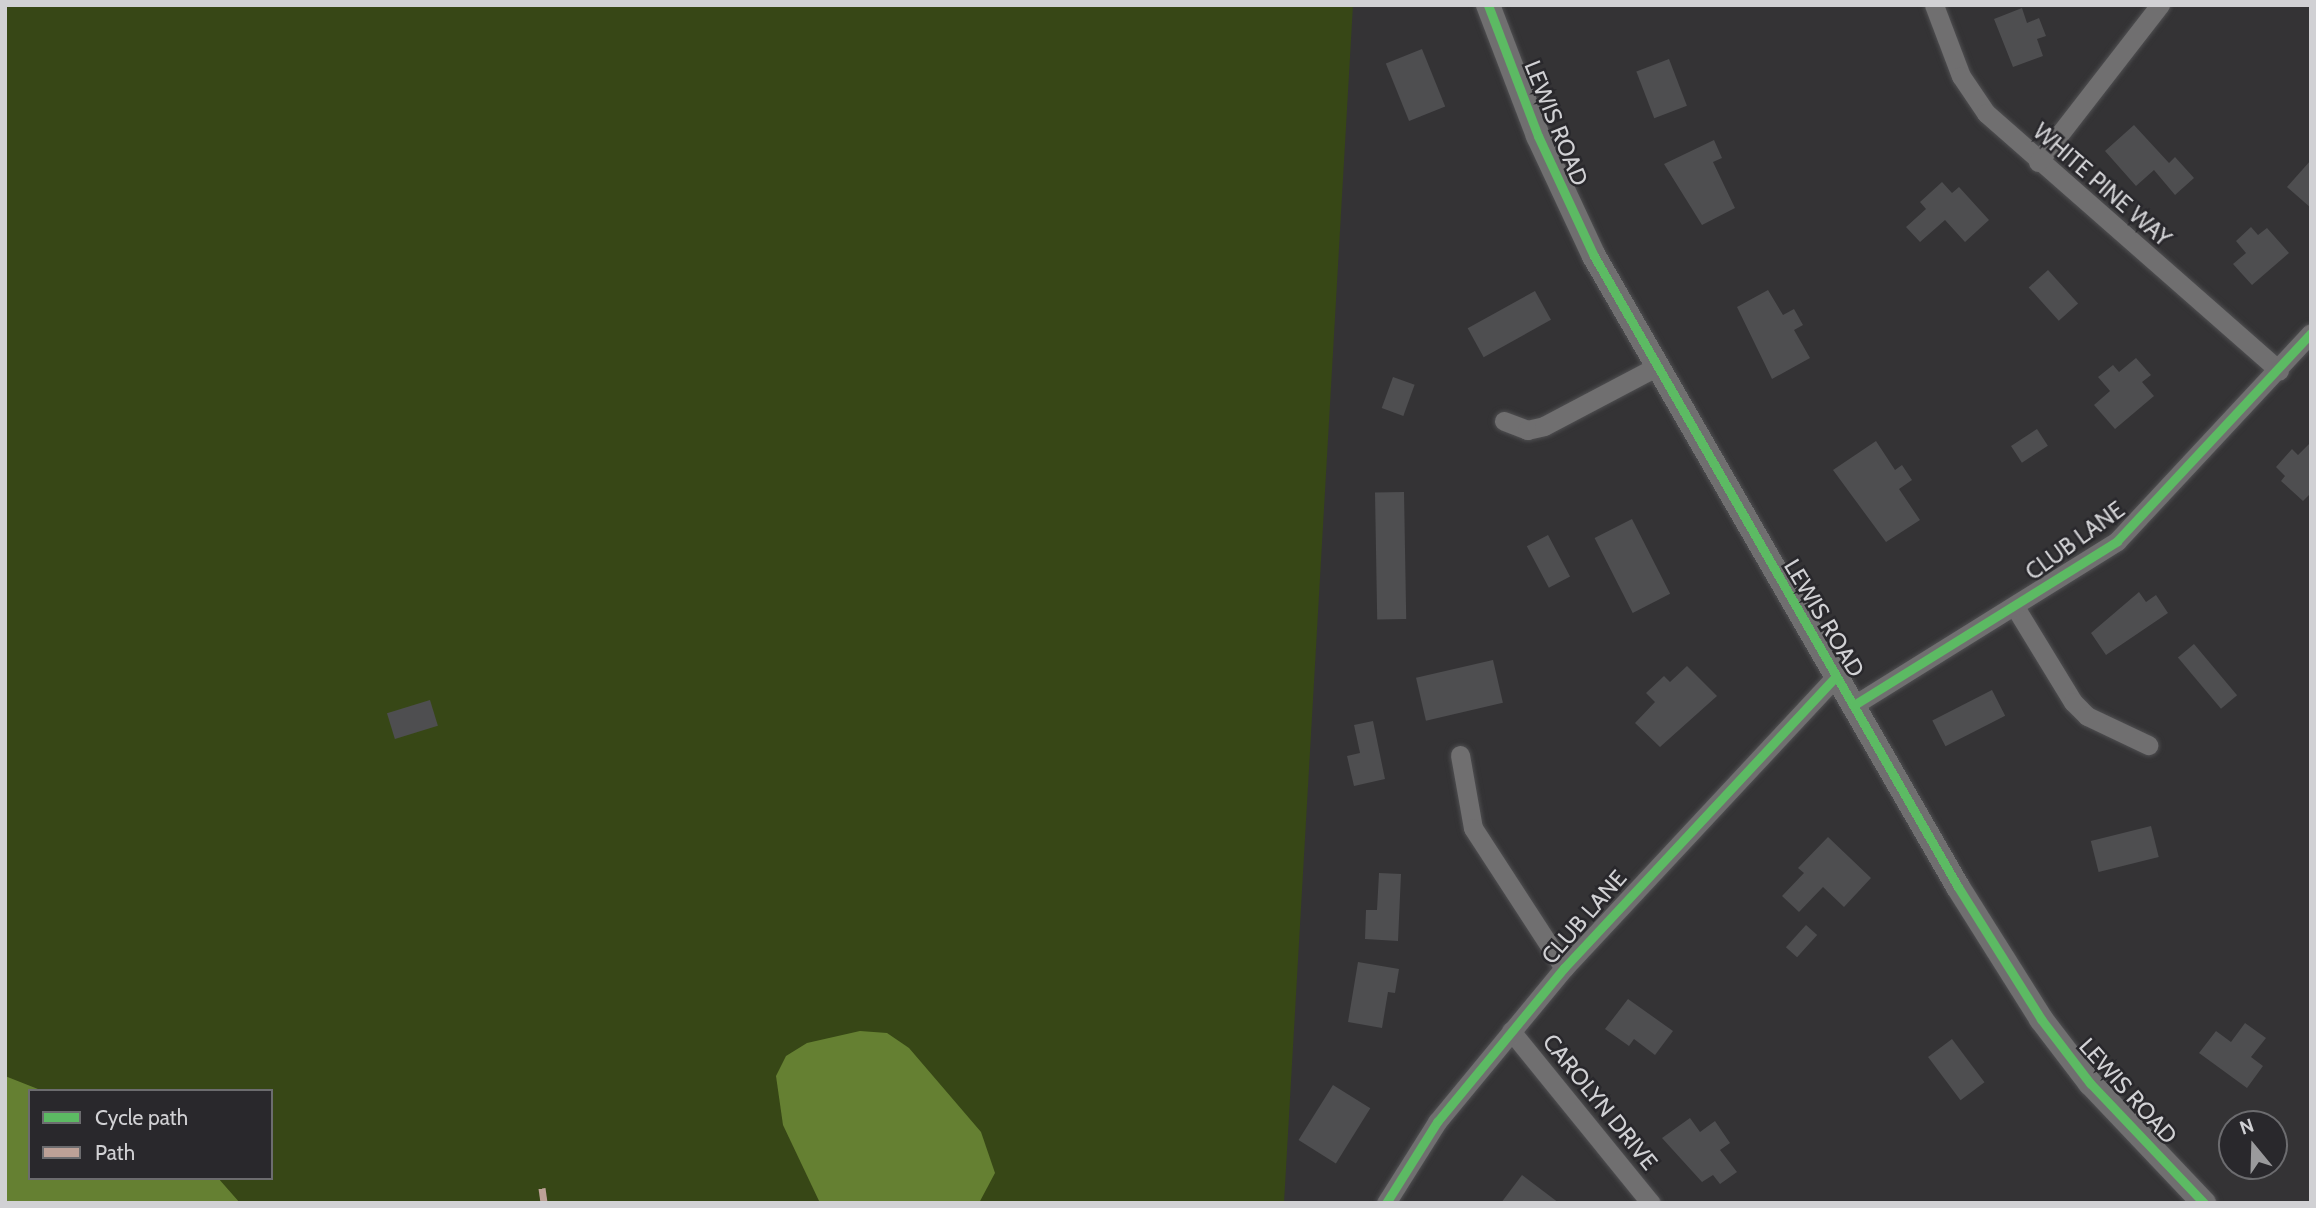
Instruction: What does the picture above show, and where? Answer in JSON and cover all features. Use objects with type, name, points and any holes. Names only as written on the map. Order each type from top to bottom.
[{"type":"street","name":"LEWIS ROAD","points":[[1488,5],[1564,195],[1656,367],[1836,676],[2041,1019],[2090,1083],[2204,1203]]},
{"type":"street","name":"WHITE PINE WAY","points":[[1934,5],[1975,98],[2038,162],[2279,370]]},
{"type":"street","points":[[2038,162],[2160,5]]},
{"type":"street","name":"CLUB LANE","points":[[1854,705],[2117,541],[2311,333]]},
{"type":"street","points":[[1504,421],[1527,430],[1544,426],[1656,367]]},
{"type":"street","points":[[2015,607],[2080,709],[2148,745]]},
{"type":"street","name":"CLUB LANE","points":[[1386,1203],[1437,1122],[1564,968],[1836,676]]},
{"type":"street","points":[[1460,755],[1473,828],[1564,968]]},
{"type":"street","name":"CAROLYN DRIVE","points":[[1511,1031],[1651,1203]]},
{"type":"shaded area","points":[[5,5],[1353,5],[1284,1203],[5,1203]]},
{"type":"shaded area","points":[[860,1031],[887,1033],[909,1048],[981,1132],[995,1173],[979,1203],[820,1203],[783,1125],[776,1076],[786,1056],[807,1043]]},
{"type":"shaded area","points":[[5,1076],[38,1089],[28,1089],[28,1180],[220,1180],[240,1203],[5,1203]]},
{"type":"building","points":[[2022,8],[2027,23],[2039,18],[2046,36],[2037,39],[2043,56],[2013,67],[1994,19]]},
{"type":"building","points":[[1422,49],[1445,106],[1409,121],[1386,64]]},
{"type":"building","points":[[1669,59],[1687,106],[1654,118],[1636,72]]},
{"type":"building","points":[[2134,125],[2169,163],[2175,157],[2194,178],[2175,195],[2154,170],[2136,186],[2105,151]]},
{"type":"building","points":[[1714,140],[1722,158],[1713,162],[1735,208],[1702,225],[1664,164]]},
{"type":"building","points":[[2311,160],[2311,208],[2287,187]]},
{"type":"building","points":[[1942,182],[1952,193],[1959,187],[1989,220],[1965,242],[1945,220],[1920,242],[1906,227],[1926,209],[1920,202]]},
{"type":"building","points":[[2251,227],[2258,235],[2267,228],[2289,253],[2252,285],[2233,264],[2246,253],[2236,241]]},
{"type":"building","points":[[2048,270],[2078,303],[2059,321],[2029,287]]},
{"type":"building","points":[[1768,290],[1783,315],[1794,309],[1803,325],[1794,330],[1810,358],[1772,379],[1737,307]]},
{"type":"building","points":[[1535,291],[1551,320],[1484,357],[1468,328]]},
{"type":"building","points":[[2136,358],[2151,375],[2142,382],[2154,396],[2115,429],[2094,405],[2110,391],[2098,377],[2113,365],[2119,372]]},
{"type":"building","points":[[1393,377],[1415,385],[1403,416],[1382,408]]},
{"type":"building","points":[[2037,429],[2048,446],[2022,463],[2011,446]]},
{"type":"building","points":[[1876,441],[1895,470],[1902,465],[1912,480],[1899,489],[1920,520],[1886,542],[1833,470]]},
{"type":"building","points":[[2311,442],[2311,493],[2303,501],[2281,481],[2285,476],[2276,467],[2292,449],[2298,455]]},
{"type":"building","points":[[1404,492],[1406,619],[1377,619],[1375,493]]},
{"type":"building","points":[[1632,519],[1670,594],[1633,613],[1595,538]]},
{"type":"building","points":[[1548,535],[1570,576],[1549,588],[1527,546]]},
{"type":"building","points":[[2139,592],[2146,602],[2156,595],[2168,613],[2106,655],[2091,633]]},
{"type":"building","points":[[2194,644],[2237,695],[2221,709],[2178,657]]},
{"type":"building","points":[[1493,660],[1503,703],[1426,721],[1416,678]]},
{"type":"building","points":[[1687,666],[1717,696],[1660,747],[1635,723],[1655,702],[1646,693],[1664,676],[1670,682]]},
{"type":"building","points":[[1992,690],[2005,716],[1945,746],[1932,720]]},
{"type":"building","points":[[430,700],[438,726],[395,739],[387,713]]},
{"type":"building","points":[[1373,721],[1385,779],[1354,786],[1347,756],[1360,753],[1354,725]]},
{"type":"building","points":[[2151,826],[2159,857],[2099,872],[2091,841]]},
{"type":"building","points":[[1828,837],[1871,878],[1844,907],[1823,887],[1799,912],[1782,896],[1804,873],[1798,868]]},
{"type":"building","points":[[1379,873],[1401,874],[1398,941],[1365,939],[1366,910],[1377,910]]},
{"type":"building","points":[[1806,925],[1817,935],[1797,957],[1786,947]]},
{"type":"building","points":[[1358,962],[1399,969],[1395,993],[1388,992],[1382,1028],[1348,1022]]},
{"type":"building","points":[[1628,999],[1673,1031],[1655,1055],[1634,1039],[1629,1046],[1605,1029]]},
{"type":"building","points":[[2245,1023],[2266,1038],[2251,1057],[2263,1066],[2247,1088],[2199,1053],[2216,1031],[2231,1042]]},
{"type":"building","points":[[1952,1039],[1984,1082],[1961,1100],[1928,1057]]},
{"type":"building","points":[[1333,1085],[1370,1108],[1336,1163],[1299,1140]]},
{"type":"building","points":[[1690,1118],[1700,1132],[1715,1121],[1730,1143],[1720,1150],[1737,1172],[1720,1184],[1713,1175],[1702,1182],[1662,1138]]},
{"type":"building","points":[[1522,1175],[1559,1203],[1501,1203]]},
{"type":"marked path","points":[[542,1188],[544,1203]]},
{"type":"cycle path","points":[[1488,5],[1538,136],[1594,256],[1958,887],[2041,1019],[2090,1083],[2204,1203]]},
{"type":"cycle path","points":[[1854,705],[2117,541],[2311,333]]},
{"type":"cycle path","points":[[1386,1203],[1437,1122],[1564,968],[1836,676]]}]
